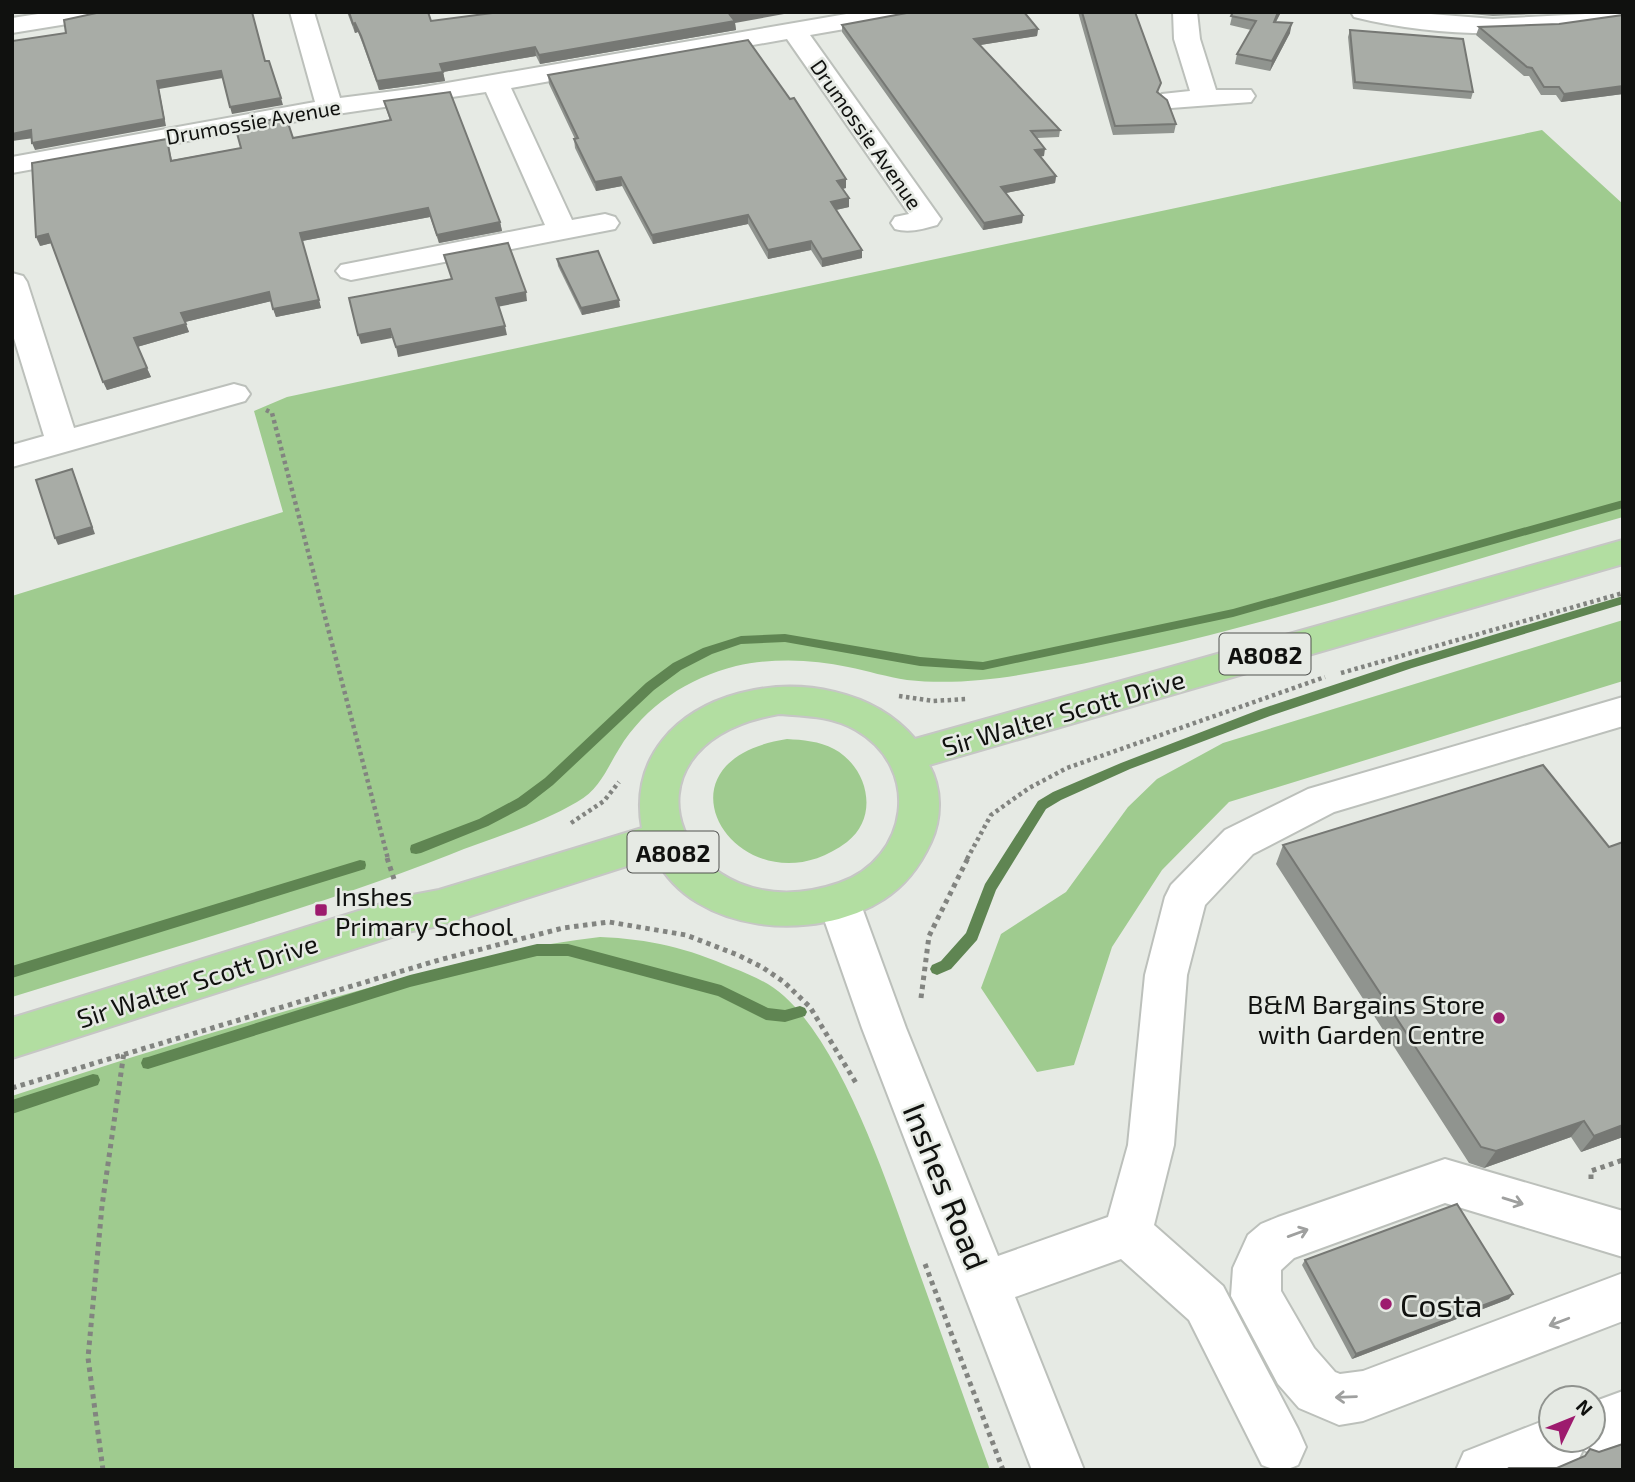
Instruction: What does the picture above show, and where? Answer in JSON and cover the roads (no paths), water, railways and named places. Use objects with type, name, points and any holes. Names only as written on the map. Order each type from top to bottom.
[{"type":"main road","name":"Sir Walter Scott Drive","points":[[907,756],[1623,552]]},
{"type":"main road","name":"A8082","points":[[779,700],[817,701],[853,712],[884,730],[907,756],[919,788],[919,822],[904,855],[877,883],[839,902],[797,910],[753,906],[714,892],[683,868],[664,838],[657,806],[664,774],[681,746],[707,722],[741,706],[779,700]]},
{"type":"main road","name":"Sir Walter Scott Drive","points":[[12,1038],[407,914],[439,908],[664,838]]},
{"type":"street","points":[[20,20],[98,12]]},
{"type":"street","points":[[302,12],[330,107]]},
{"type":"street","name":"Drumossie Avenue","points":[[12,165],[330,107],[495,82],[807,23],[902,12]]},
{"type":"street","points":[[1185,12],[1187,39],[1205,98]]},
{"type":"street","points":[[1363,12],[1442,24],[1509,26],[1563,23],[1623,13]]},
{"type":"street","name":"Drumossie Avenue","points":[[807,23],[927,219],[905,223]]},
{"type":"street","points":[[495,82],[562,230]]},
{"type":"street","points":[[1171,100],[1242,96]]},
{"type":"street","points":[[351,271],[390,253],[605,223]]},
{"type":"street","points":[[12,282],[62,441]]},
{"type":"street","points":[[12,456],[62,441],[193,421],[234,394]]},
{"type":"street","points":[[1128,1233],[1151,1145],[1166,975],[1186,897],[1238,842],[1322,800],[1623,711]]},
{"type":"street","name":"Inshes Road","points":[[839,902],[884,1028],[1058,1470]]},
{"type":"street","points":[[1623,1234],[1445,1181],[1278,1240],[1265,1252],[1257,1268],[1256,1296],[1296,1366],[1317,1390],[1339,1400],[1363,1396],[1623,1297]]},
{"type":"street","points":[[985,1284],[1128,1233]]},
{"type":"street","points":[[1128,1233],[1206,1303],[1280,1447]]},
{"type":"street","points":[[1482,1470],[1537,1449]]},
{"type":"waterway","points":[[416,849],[510,810],[549,781],[624,709],[677,667],[707,651],[741,640],[785,638],[920,662],[983,666],[1233,613],[1623,504]]},
{"type":"waterway","points":[[937,969],[946,965],[972,936],[990,888],[1042,805],[1057,796],[1195,738],[1265,712],[1408,665],[1623,600]]},
{"type":"waterway","points":[[12,972],[360,865]]},
{"type":"waterway","points":[[148,1063],[410,981],[537,950],[568,950],[721,991],[766,1014],[785,1016],[800,1012]]},
{"type":"waterway","points":[[12,1107],[93,1080]]},
{"type":"place","name":"Inshes Primary School","points":[[321,910]]},
{"type":"place","name":"B&M Bargains Store with Garden Centre","points":[[1499,1018]]},
{"type":"place","name":"Costa","points":[[1386,1304]]}]
